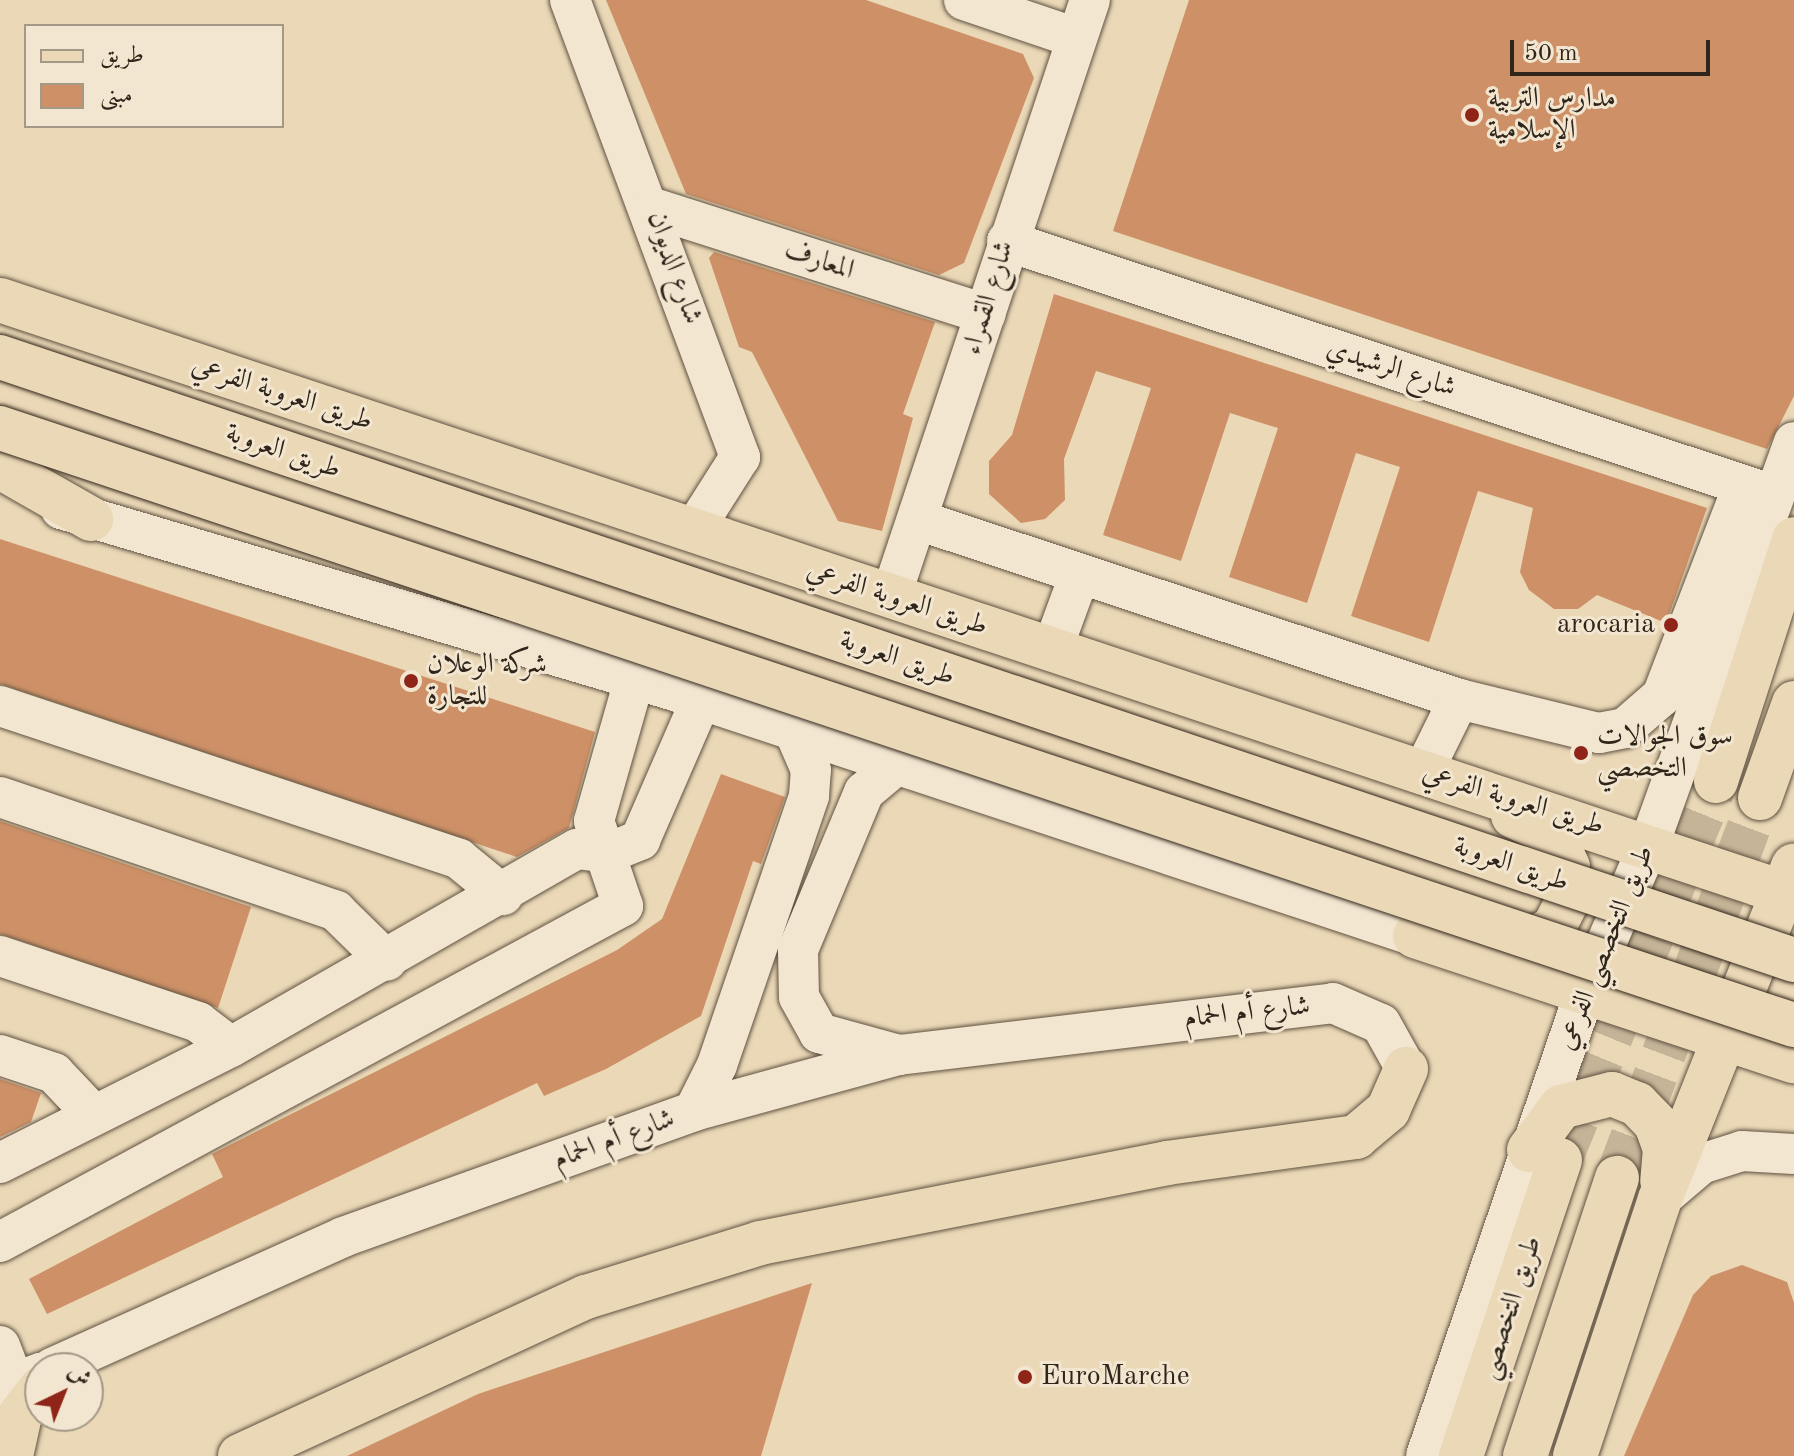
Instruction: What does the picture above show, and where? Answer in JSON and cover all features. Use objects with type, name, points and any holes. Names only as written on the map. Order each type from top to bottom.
[{"type":"main road","name":"طريق العروبة الفرعي","points":[[0,300],[1422,774],[1790,884]]},
{"type":"main road","name":"طريق العروبة","points":[[0,357],[1794,960]]},
{"type":"main road","points":[[0,428],[1794,1025]]},
{"type":"main road","points":[[0,467],[91,519]]},
{"type":"main road","points":[[1716,781],[1794,539]]},
{"type":"main road","points":[[1760,798],[1794,703]]},
{"type":"main road","points":[[1415,936],[1508,957],[1524,950],[1554,927],[1566,903],[1568,867],[1554,835],[1422,774]]},
{"type":"main road","points":[[1575,1456],[1660,1199],[1723,1038],[1790,884]]},
{"type":"main road","points":[[1415,936],[1794,1061]]},
{"type":"main road","name":"شارع أم الحمام","points":[[240,1456],[586,1297],[760,1243],[1167,1163],[1356,1137],[1388,1110],[1406,1069]]},
{"type":"main road","points":[[1544,1155],[1573,1100],[1625,1098],[1661,1136],[1660,1199]]},
{"type":"main road","name":"طريق التخصصي","points":[[1461,1456],[1544,1155]]},
{"type":"main road","points":[[1525,1456],[1617,1178]]},
{"type":"main road","points":[[11,1456],[24,1402]]},
{"type":"street","name":"شارع الديوان","points":[[570,0],[653,208],[740,457],[693,531]]},
{"type":"street","points":[[964,0],[1076,38]]},
{"type":"street","name":"شارع القمراء","points":[[891,596],[1007,241],[1090,0]]},
{"type":"street","name":"المعارف","points":[[653,208],[985,314]]},
{"type":"street","name":"شارع الرشيدي","points":[[1007,241],[1759,491]]},
{"type":"street","name":"طريق التخصصي الفرعي","points":[[1426,1456],[1544,1155],[1585,992],[1650,842],[1759,491],[1794,442]]},
{"type":"street","points":[[0,489],[91,519],[701,700],[1415,936]]},
{"type":"street","points":[[918,520],[1078,579],[1459,699],[1599,733],[1645,715],[1662,696],[1759,491]]},
{"type":"street","points":[[1052,650],[1078,579]]},
{"type":"street","points":[[0,1242],[623,906],[608,853],[594,821],[634,681]]},
{"type":"street","points":[[1422,774],[1459,699]]},
{"type":"street","points":[[0,1163],[91,1112],[231,1047],[503,895],[577,849],[608,853],[640,840],[701,700]]},
{"type":"street","points":[[0,706],[459,859],[503,895]]},
{"type":"street","points":[[694,1111],[717,1065],[809,796],[811,770],[795,733]]},
{"type":"street","points":[[895,766],[864,792],[798,950],[799,997],[819,1033],[899,1055]]},
{"type":"street","points":[[0,797],[336,911],[387,961]]},
{"type":"street","points":[[0,956],[198,1022],[231,1047]]},
{"type":"street","name":"شارع أم الحمام","points":[[81,1352],[343,1237],[694,1111],[899,1055],[1333,1003],[1381,1024],[1406,1069]]},
{"type":"street","points":[[0,1055],[54,1073],[91,1112]]},
{"type":"street","points":[[1660,1199],[1701,1164],[1742,1151],[1794,1154]]},
{"type":"building","points":[[606,0],[866,0],[1023,54],[1034,78],[964,263],[939,275],[686,194]]},
{"type":"building","name":"مدارس التربية الإسلامية","points":[[1189,0],[1794,0],[1794,396],[1767,449],[1113,231]]},
{"type":"building","points":[[714,252],[935,322],[903,414],[913,418],[882,531],[838,521],[752,352],[739,347],[709,258]]},
{"type":"building","points":[[1054,294],[1707,508],[1666,623],[1597,595],[1578,609],[1554,609],[1529,590],[1520,572],[1533,508],[1478,491],[1429,642],[1351,616],[1400,467],[1356,453],[1307,603],[1229,577],[1278,428],[1230,413],[1181,561],[1103,535],[1151,388],[1096,371],[1064,459],[1065,500],[1045,519],[1021,523],[989,494],[989,461],[1012,435]]},
{"type":"building","points":[[0,539],[595,732],[569,828],[517,857],[0,684]]},
{"type":"building","points":[[721,774],[785,797],[761,864],[753,861],[701,1016],[606,1069],[544,1096],[537,1083],[47,1314],[29,1279],[223,1177],[212,1154],[617,950],[662,919]]},
{"type":"building","points":[[0,821],[251,907],[218,1008],[0,934]]},
{"type":"building","points":[[0,1079],[41,1093],[31,1122],[0,1137]]},
{"type":"building","points":[[1742,1265],[1787,1282],[1794,1303],[1794,1456],[1624,1456],[1693,1295],[1711,1276]]},
{"type":"building","points":[[812,1283],[761,1456],[347,1456],[478,1394]]},
{"type":"tunnel","points":[[1560,1160],[1716,781]]},
{"type":"tunnel","points":[[1617,1178],[1760,798]]},
{"type":"place","name":"مدارس التربية الإسلامية","points":[[1472,115]]},
{"type":"place","name":"arocaria","points":[[1671,625]]},
{"type":"place","name":"شركة الوعلان للتجارة","points":[[411,681]]},
{"type":"place","name":"سوق الجوالات التخصصي","points":[[1581,753]]},
{"type":"place","name":"EuroMarche","points":[[1025,1377]]}]
